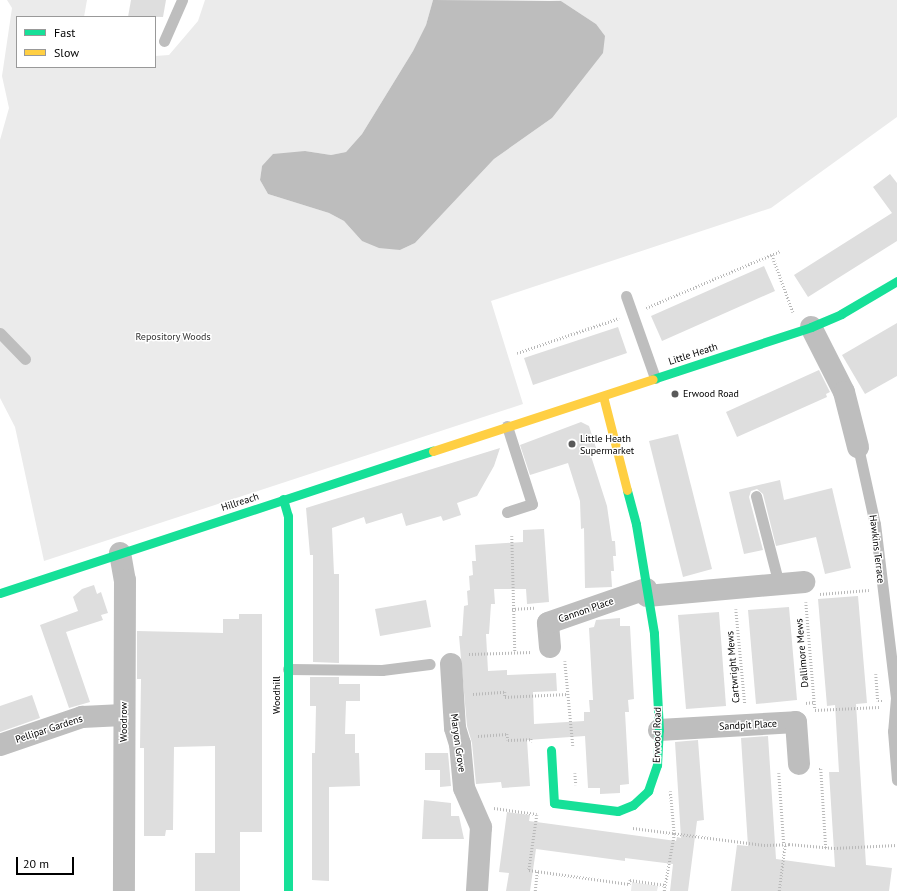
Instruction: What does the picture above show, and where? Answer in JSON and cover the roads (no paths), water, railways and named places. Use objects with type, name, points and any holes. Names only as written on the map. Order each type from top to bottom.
[{"type":"main road","name":"Little Heath","points":[[488,433],[655,378],[803,322],[841,314],[897,281]]},
{"type":"main road","name":"Erwood Road","points":[[550,750],[554,803],[618,811],[633,805],[648,791],[657,765],[659,730],[654,633],[646,593],[636,524],[603,396]]},
{"type":"main road","name":"Hillreach","points":[[0,593],[488,433]]},
{"type":"main road","name":"Woodhill","points":[[283,499],[288,516],[288,891]]},
{"type":"street","name":"Hawkins Terrace","points":[[803,322],[844,392],[858,446]]},
{"type":"street","name":"Woodrow","points":[[120,553],[125,580],[123,715],[124,891]]},
{"type":"street","points":[[646,593],[779,584],[805,589]]},
{"type":"street","name":"Cannon Place","points":[[554,649],[548,623],[646,593]]},
{"type":"street","name":"Maryon Grove","points":[[448,660],[464,788],[481,827],[477,891]]},
{"type":"street","name":"Pellipar Gardens","points":[[0,745],[82,717],[123,715]]},
{"type":"street","name":"Sandpit Place","points":[[659,730],[796,722],[800,768]]},
{"type":"lane","points":[[164,41],[182,0]]},
{"type":"lane","points":[[626,296],[655,378]]},
{"type":"lane","points":[[0,333],[25,358]]},
{"type":"lane","points":[[507,426],[532,504],[507,512]]},
{"type":"lane","name":"Hawkins Terrace","points":[[858,446],[875,524],[896,698],[893,731],[897,780]]},
{"type":"lane","points":[[756,496],[779,584]]},
{"type":"lane","points":[[288,669],[382,670],[448,660]]},
{"type":"place","name":"Erwood Road","points":[[675,394]]},
{"type":"place","name":"Little Heath Supermarket","points":[[572,444]]},
{"type":"park label","name":"Repository Woods","points":[[173,337]]}]
